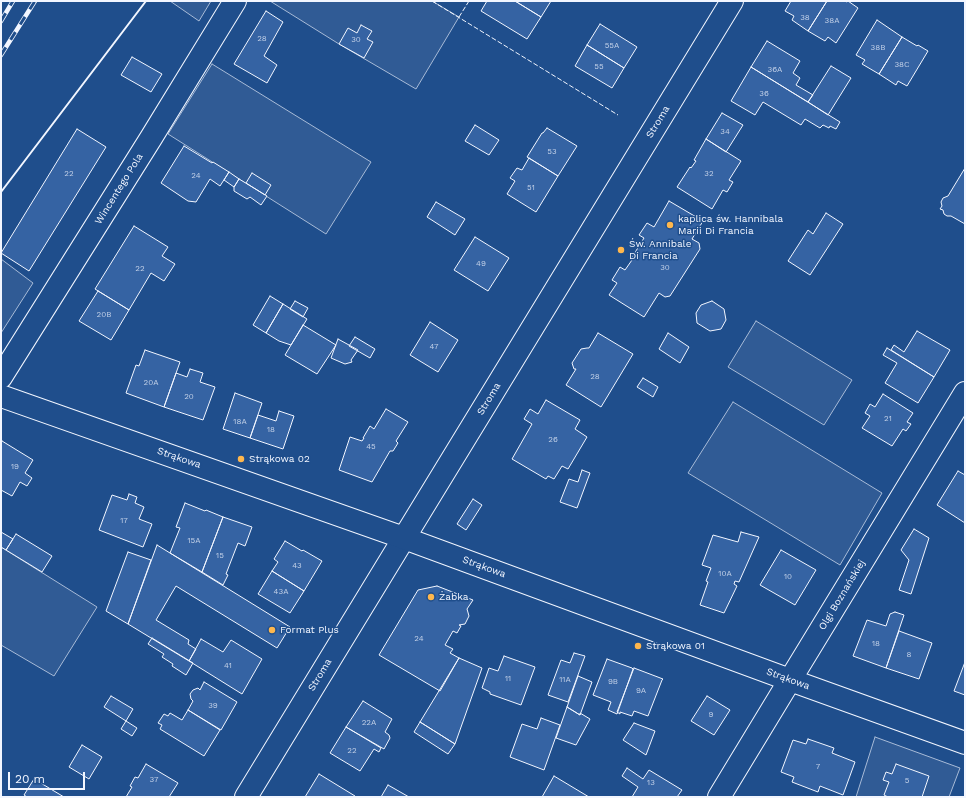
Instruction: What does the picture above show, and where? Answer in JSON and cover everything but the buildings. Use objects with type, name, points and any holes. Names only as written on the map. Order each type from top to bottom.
[{"type":"street","name":"Wincentego Pola","points":[[1,377],[235,1]]},
{"type":"street","name":"Stroma","points":[[246,797],[732,1]]},
{"type":"street","name":"Olgi Boznańskiej","points":[[719,797],[965,393]]},
{"type":"street","name":"Strąkowa","points":[[1,396],[404,538],[965,743]]},
{"type":"shaded area","points":[[170,1],[211,1],[199,21]]},
{"type":"shaded area","points":[[270,1],[432,1],[459,17],[416,89],[339,44]]},
{"type":"shaded area","points":[[212,64],[371,162],[326,234],[168,134]]},
{"type":"shaded area","points":[[1,259],[33,283],[1,333]]},
{"type":"shaded area","points":[[756,321],[852,380],[824,425],[728,367]]},
{"type":"shaded area","points":[[733,402],[882,493],[840,565],[688,473]]},
{"type":"shaded area","points":[[1,547],[97,607],[54,676],[1,645]]},
{"type":"shaded area","points":[[875,737],[960,768],[949,797],[856,797]]},
{"type":"railway","points":[[1,21],[13,1]]},
{"type":"railway","points":[[1,55],[35,1]]},
{"type":"fence","points":[[432,1],[618,115]]},
{"type":"fence","points":[[459,17],[469,1]]},
{"type":"wall","points":[[1,192],[146,1]]},
{"type":"place","name":"kaplica św. Hannibala Marii Di Francia","points":[[670,225]]},
{"type":"place","name":"Św. Annibale Di Francia","points":[[621,250]]},
{"type":"place","name":"Strąkowa 02","points":[[241,459]]},
{"type":"place","name":"Żabka","points":[[431,597]]},
{"type":"place","name":"Format Plus","points":[[272,630]]},
{"type":"place","name":"Strąkowa 01","points":[[638,646]]}]
